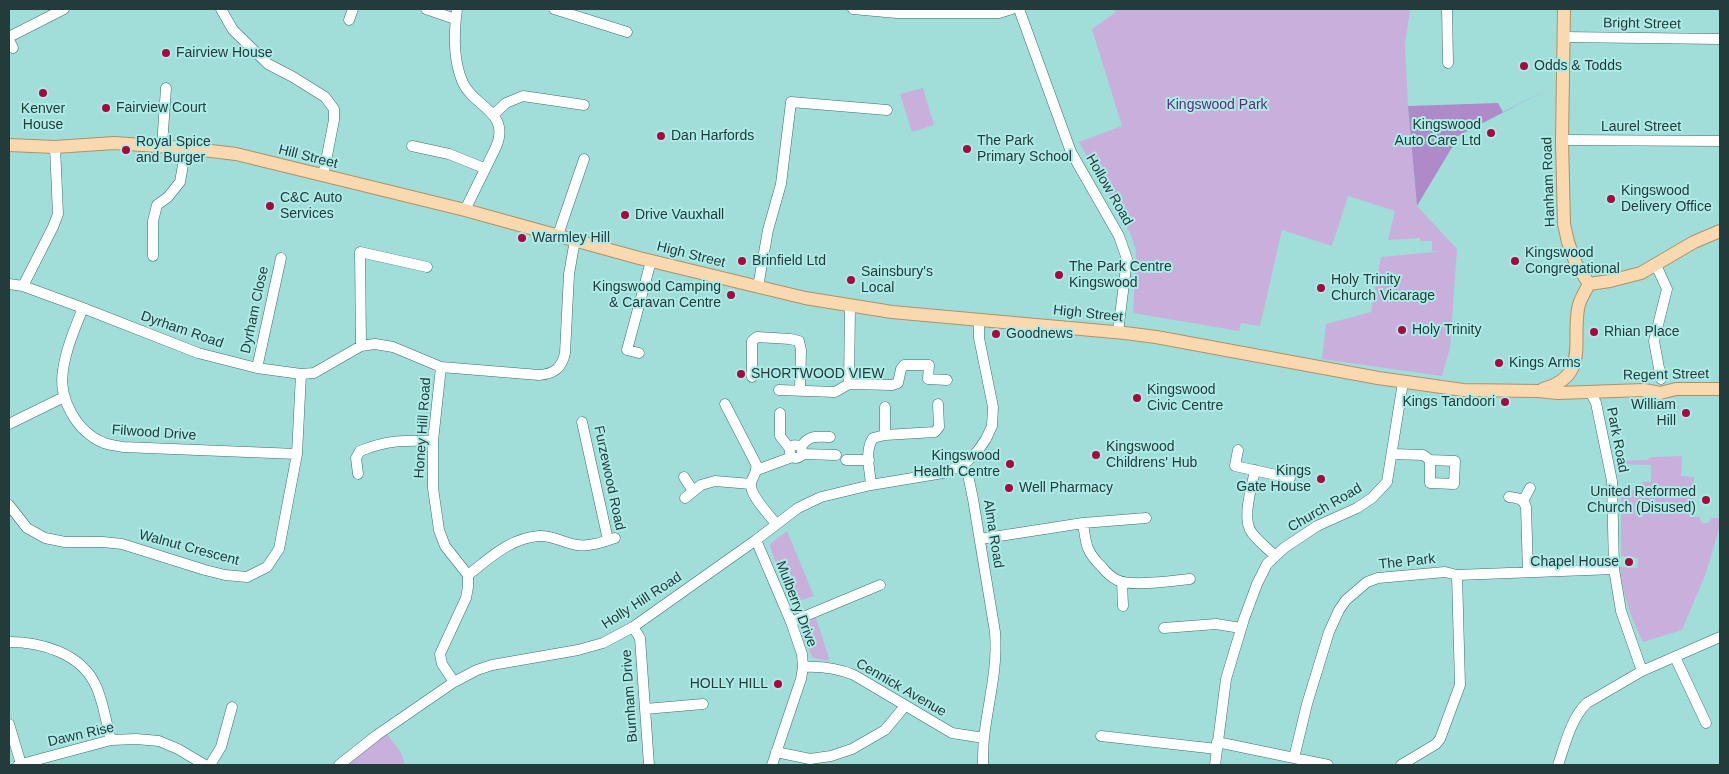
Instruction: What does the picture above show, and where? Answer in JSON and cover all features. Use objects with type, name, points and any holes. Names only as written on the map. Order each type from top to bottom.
[{"type":"main road","name":"Hanham Road","points":[[1564,9],[1562,140],[1564,224],[1576,264],[1589,284]]},
{"type":"main road","name":"Hill Street","points":[[9,145],[55,147],[114,143],[236,154],[465,210],[594,245]]},
{"type":"main road","points":[[1538,391],[1560,384],[1569,375],[1575,359],[1578,306],[1589,284],[1640,273],[1694,242],[1720,231]]},
{"type":"main road","name":"High Street","points":[[594,245],[758,287],[850,306],[892,312],[1156,337],[1403,382],[1476,391],[1538,391],[1558,393],[1586,391]]},
{"type":"main road","points":[[1569,375],[1572,383],[1586,391]]},
{"type":"main road","name":"Regent Street","points":[[1586,391],[1644,390],[1666,393],[1676,389],[1720,389]]},
{"type":"street","points":[[10,42],[64,9]]},
{"type":"street","points":[[221,9],[233,30],[268,64],[325,97],[334,109],[334,120],[323,176]]},
{"type":"street","points":[[349,20],[353,9]]},
{"type":"street","points":[[426,9],[456,14],[457,58],[464,85],[493,115],[500,127],[500,139],[484,168],[465,210]]},
{"type":"street","points":[[554,9],[581,13],[627,32]]},
{"type":"street","points":[[852,9],[897,13],[1000,13],[1012,9]]},
{"type":"street","name":"Hollow Road","points":[[1019,9],[1072,152],[1119,236],[1128,259],[1118,332]]},
{"type":"street","points":[[1448,9],[1448,63]]},
{"type":"street","name":"Bright Street","points":[[1563,37],[1720,39]]},
{"type":"street","points":[[162,146],[166,88]]},
{"type":"street","points":[[493,115],[506,103],[523,96],[584,105]]},
{"type":"street","points":[[758,287],[768,230],[781,184],[791,102],[886,110]]},
{"type":"street","name":"Laurel Street","points":[[1562,140],[1720,141]]},
{"type":"street","points":[[412,146],[449,154],[484,168]]},
{"type":"street","points":[[14,287],[53,226],[58,214],[55,147]]},
{"type":"street","points":[[153,256],[152,221],[157,205],[168,197],[180,182],[186,148]]},
{"type":"street","points":[[558,235],[584,159]]},
{"type":"street","name":"Honey Hill Road","points":[[361,346],[376,344],[393,347],[442,367],[539,375],[550,374],[558,369],[566,353],[569,274],[574,240]]},
{"type":"street","points":[[361,346],[360,252],[427,267]]},
{"type":"street","name":"Dyrham Close","points":[[257,368],[281,258]]},
{"type":"street","points":[[639,353],[627,350],[651,260]]},
{"type":"street","points":[[1656,265],[1666,289],[1654,341],[1661,379]]},
{"type":"street","name":"Dyrham Road","points":[[14,287],[83,308],[198,353],[257,368],[301,374],[314,373],[361,346]]},
{"type":"street","points":[[849,384],[850,306]]},
{"type":"street","name":"Filwood Drive","points":[[83,308],[65,358],[62,373],[64,397],[73,416],[88,434],[104,443],[123,447],[297,454]]},
{"type":"street","points":[[963,465],[977,452],[992,426],[993,407],[979,338],[979,319]]},
{"type":"street","points":[[752,377],[752,341],[757,338],[799,341],[801,350],[800,390]]},
{"type":"street","points":[[779,390],[835,392],[849,384],[892,385],[898,382],[904,365],[928,365],[928,379],[947,380]]},
{"type":"street","name":"Honey Hill Road","points":[[442,367],[433,441],[433,488],[439,530],[445,546],[468,575]]},
{"type":"street","name":"Walnut Crescent","points":[[9,505],[27,528],[45,538],[65,542],[122,544],[212,572],[247,577],[267,567],[279,549],[297,454],[301,374]]},
{"type":"street","name":"Church Road","points":[[1215,765],[1226,679],[1241,628],[1257,584],[1267,564],[1284,548],[1317,526],[1357,508],[1372,498],[1387,482],[1393,454],[1403,382]]},
{"type":"street","name":"Park Road","points":[[1586,391],[1596,403],[1612,481],[1614,570],[1620,611],[1642,671]]},
{"type":"street","points":[[9,424],[64,397]]},
{"type":"street","points":[[725,404],[756,464],[757,470],[751,484],[752,493],[776,524]]},
{"type":"street","points":[[871,485],[868,460],[870,443],[873,438],[885,435],[935,432],[938,427],[938,404]]},
{"type":"street","points":[[885,407],[885,435]]},
{"type":"street","points":[[780,413],[780,436],[795,458],[799,458],[806,440],[810,437],[830,437]]},
{"type":"street","name":"Furzewood Road","points":[[468,575],[499,550],[520,539],[540,536],[588,546],[611,539],[582,422]]},
{"type":"street","points":[[358,474],[356,458],[360,450],[397,440],[433,441]]},
{"type":"street","points":[[802,450],[836,455]]},
{"type":"street","points":[[1238,450],[1235,466],[1290,478]]},
{"type":"street","points":[[757,470],[791,453]]},
{"type":"street","points":[[1393,454],[1423,456],[1430,460]]},
{"type":"street","points":[[846,460],[868,460]]},
{"type":"street","name":"Holly Hill Road","points":[[339,765],[376,735],[454,682],[477,670],[492,665],[578,650],[603,643],[633,628],[798,508],[821,498],[871,485],[943,473],[963,465]]},
{"type":"street","name":"Alma Road","points":[[963,465],[972,491],[996,632],[996,667],[984,738],[983,765]]},
{"type":"street","points":[[1255,470],[1247,512],[1247,523],[1251,532],[1275,556]]},
{"type":"street","points":[[684,477],[693,491]]},
{"type":"street","points":[[684,498],[701,485],[715,481],[751,484]]},
{"type":"street","points":[[1523,501],[1530,488]]},
{"type":"street","points":[[1509,497],[1523,501],[1526,507],[1528,571]]},
{"type":"street","points":[[980,539],[1083,523],[1146,518]]},
{"type":"street","points":[[1083,523],[1086,547],[1093,559],[1114,579],[1122,582],[1190,579]]},
{"type":"street","name":"Mulberry Drive","points":[[756,540],[791,622],[802,654],[803,667],[801,679],[772,765]]},
{"type":"street","name":"The Park","points":[[1294,758],[1307,704],[1329,632],[1346,600],[1367,582],[1378,578],[1445,572],[1457,575],[1528,571],[1614,570]]},
{"type":"street","points":[[454,682],[442,664],[440,654],[466,598],[468,575]]},
{"type":"street","points":[[1401,765],[1436,744],[1440,739],[1460,685],[1457,575]]},
{"type":"street","points":[[1122,582],[1123,606]]},
{"type":"street","points":[[791,622],[880,585]]},
{"type":"street","points":[[1164,628],[1216,624],[1241,628]]},
{"type":"street","name":"Burnham Drive","points":[[633,628],[640,638],[649,765]]},
{"type":"street","points":[[1558,765],[1574,720],[1581,708],[1642,671],[1720,638]]},
{"type":"street","points":[[9,642],[20,642],[47,648],[70,656],[86,668],[96,685],[111,740]]},
{"type":"street","points":[[1675,658],[1706,723]]},
{"type":"street","name":"Cennick Avenue","points":[[803,667],[837,668],[854,675],[952,733],[984,738]]},
{"type":"street","points":[[645,709],[703,704]]},
{"type":"street","points":[[776,752],[810,759],[852,750],[885,730],[905,706]]},
{"type":"street","points":[[210,765],[221,747],[232,707]]},
{"type":"street","points":[[9,724],[19,765]]},
{"type":"street","points":[[1101,736],[1217,746],[1328,765]]},
{"type":"street","name":"Dawn Rise","points":[[19,765],[111,740],[136,739],[159,741],[178,749],[205,765]]},
{"type":"green space","name":"Kingswood Park","points":[[1114,9],[1410,9],[1405,44],[1408,106],[1417,206],[1457,249],[1450,348],[1442,376],[1322,359],[1326,324],[1371,312],[1381,257],[1443,251],[1432,251],[1432,241],[1420,241],[1420,238],[1388,240],[1395,211],[1348,196],[1332,246],[1282,230],[1260,326],[1241,323],[1239,331],[1133,313],[1136,250],[1130,233],[1079,142],[1122,126],[1092,29],[1116,12]]},
{"type":"green space","points":[[923,88],[934,125],[912,132],[900,94]]},
{"type":"green space","points":[[1682,456],[1681,476],[1694,477],[1692,517],[1699,517],[1702,523],[1708,523],[1712,518],[1720,518],[1720,525],[1706,573],[1682,630],[1643,642],[1634,624],[1621,577],[1620,567],[1637,568],[1638,558],[1621,556],[1621,490],[1642,490],[1642,482],[1651,482],[1651,465],[1618,464],[1617,461]]},
{"type":"green space","points":[[787,531],[814,596],[791,604],[770,547],[771,543]]},
{"type":"green space","points":[[815,615],[830,661],[813,658],[799,629],[800,623]]},
{"type":"green space","points":[[386,733],[401,752],[404,765],[344,765]]},
{"type":"shaded area","points":[[1550,88],[1454,138],[1456,143],[1417,206],[1408,106],[1498,103],[1503,112]]},
{"type":"place","name":"Fairview House","points":[[166,53]]},
{"type":"place","name":"Odds & Todds","points":[[1524,66]]},
{"type":"place","name":"Kenver House","points":[[43,93]]},
{"type":"place","name":"Fairview Court","points":[[106,108]]},
{"type":"place","name":"Kingswood Auto Care Ltd","points":[[1491,133]]},
{"type":"place","name":"Dan Harfords","points":[[661,136]]},
{"type":"place","name":"The Park Primary School","points":[[967,149]]},
{"type":"place","name":"Royal Spice and Burger","points":[[126,150]]},
{"type":"place","name":"Kingswood Delivery Office","points":[[1611,199]]},
{"type":"place","name":"C&C Auto Services","points":[[270,206]]},
{"type":"place","name":"Drive Vauxhall","points":[[625,215]]},
{"type":"place","name":"Warmley Hill","points":[[522,238]]},
{"type":"place","name":"Brinfield Ltd","points":[[742,261]]},
{"type":"place","name":"Kingswood Congregational","points":[[1515,261]]},
{"type":"place","name":"The Park Centre Kingswood","points":[[1059,275]]},
{"type":"place","name":"Sainsbury's Local","points":[[851,280]]},
{"type":"place","name":"Holy Trinity Church Vicarage","points":[[1321,288]]},
{"type":"place","name":"Kingswood Camping & Caravan Centre","points":[[731,295]]},
{"type":"place","name":"Holy Trinity","points":[[1402,330]]},
{"type":"place","name":"Rhian Place","points":[[1594,332]]},
{"type":"place","name":"Goodnews","points":[[996,334]]},
{"type":"place","name":"Kings Arms","points":[[1499,363]]},
{"type":"place","name":"SHORTWOOD VIEW","points":[[741,374]]},
{"type":"place","name":"Kingswood Civic Centre","points":[[1137,398]]},
{"type":"place","name":"Kings Tandoori","points":[[1505,402]]},
{"type":"place","name":"William Hill","points":[[1686,413]]},
{"type":"place","name":"Kingswood Childrens' Hub","points":[[1096,455]]},
{"type":"place","name":"Kingswood Health Centre","points":[[1010,464]]},
{"type":"place","name":"Kings Gate House","points":[[1321,479]]},
{"type":"place","name":"Well Pharmacy","points":[[1009,488]]},
{"type":"place","name":"United Reformed Church (Disused)","points":[[1706,500]]},
{"type":"place","name":"Chapel House","points":[[1629,562]]},
{"type":"place","name":"HOLLY HILL","points":[[778,684]]}]
